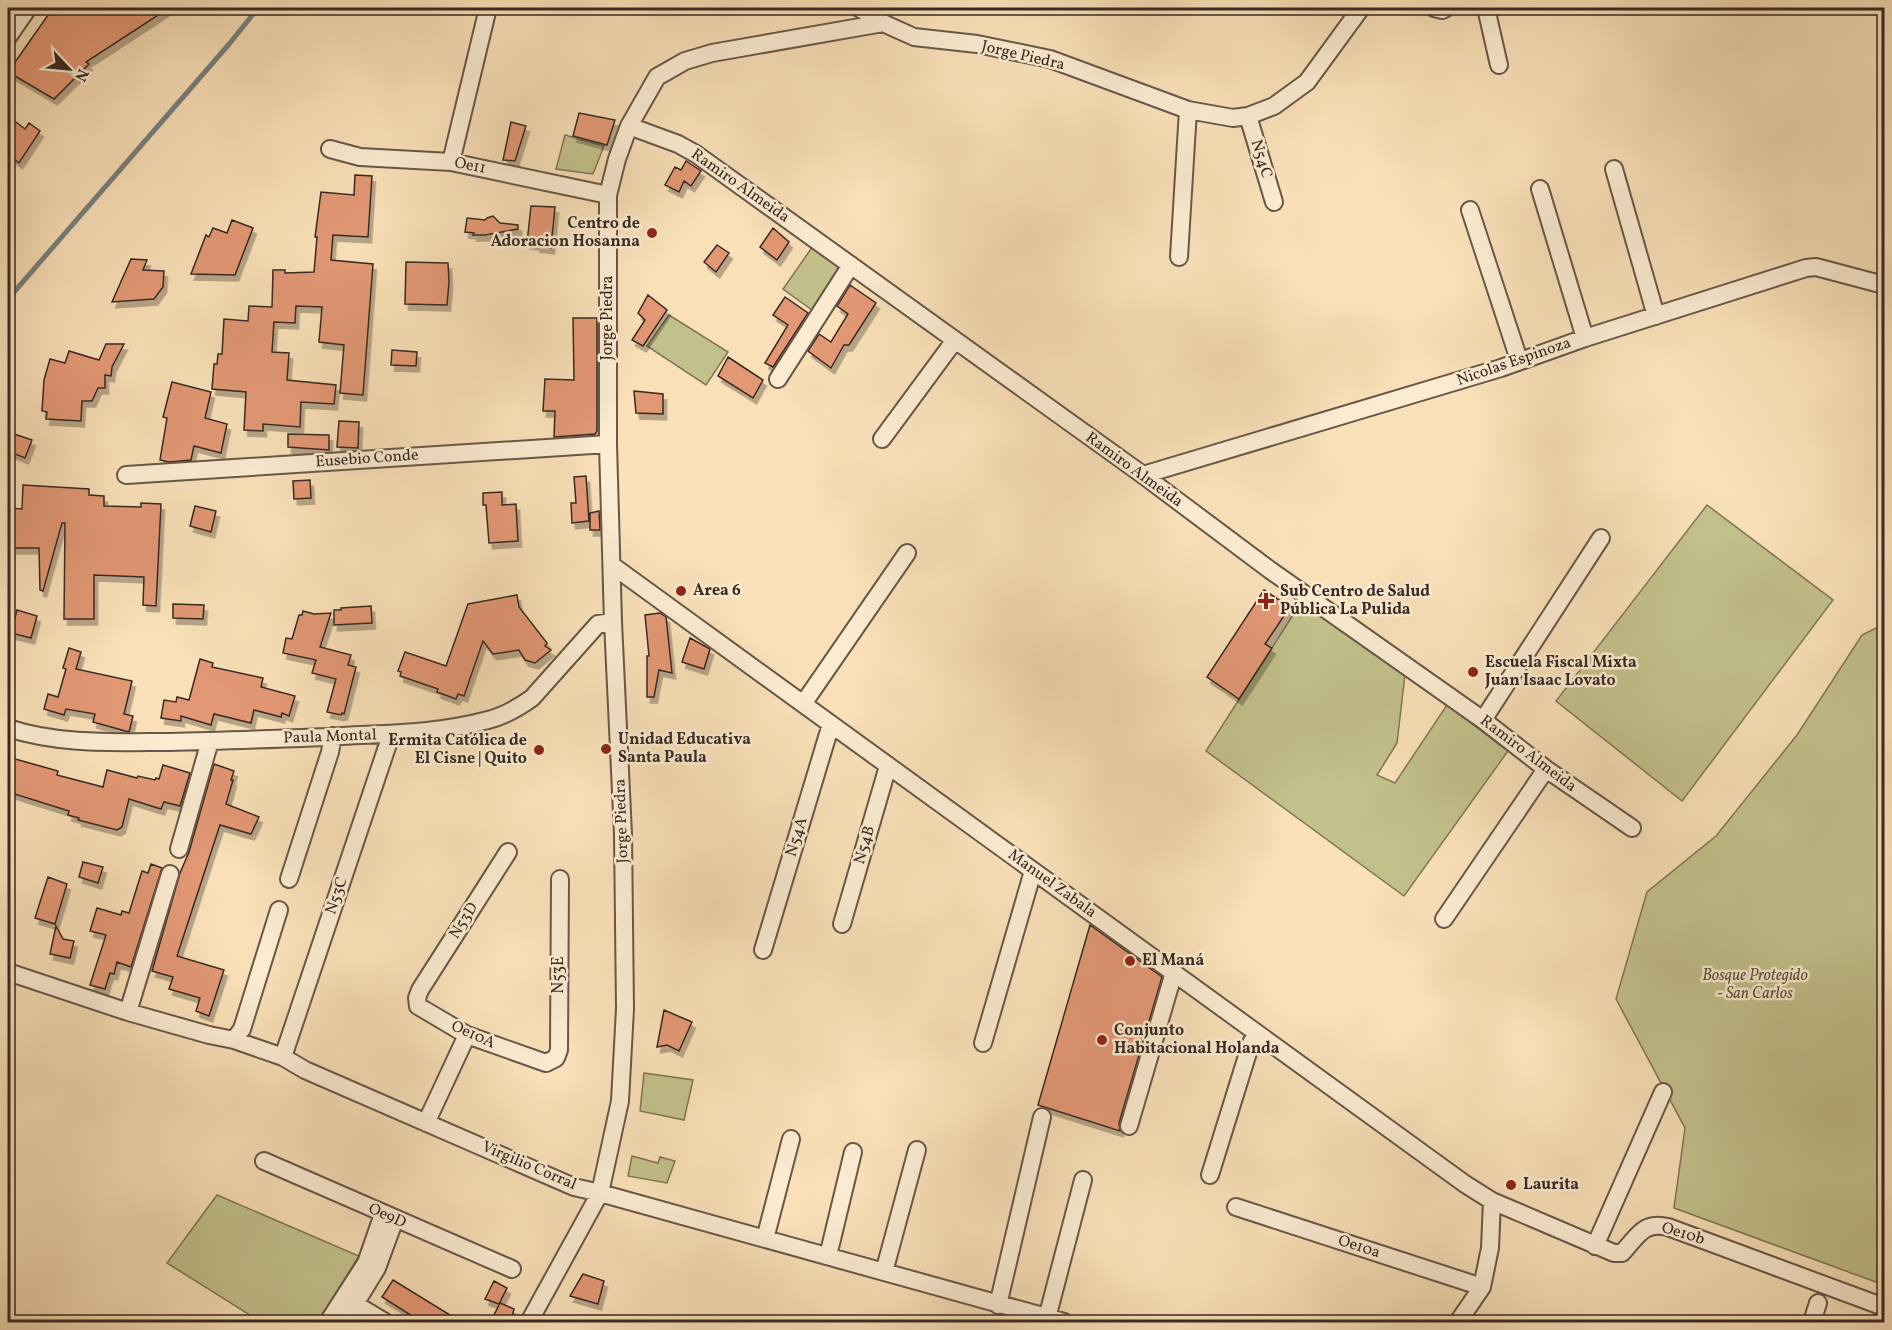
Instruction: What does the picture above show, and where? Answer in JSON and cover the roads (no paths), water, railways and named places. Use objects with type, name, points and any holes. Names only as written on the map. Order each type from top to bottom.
[{"type":"street","points":[[8,37],[28,8]]},
{"type":"street","points":[[451,162],[488,8]]},
{"type":"street","points":[[860,8],[883,23]]},
{"type":"street","name":"Jorge Piedra","points":[[529,1323],[600,1193],[620,1101],[625,1009],[623,834],[613,622],[608,444],[608,195],[617,159],[629,126],[657,77],[685,61],[712,53],[883,23],[914,37],[977,44],[1050,59],[1188,110],[1233,118],[1248,116],[1274,106],[1307,82],[1361,8]]},
{"type":"street","points":[[1434,8],[1442,10],[1446,8]]},
{"type":"street","points":[[1486,8],[1499,65]]},
{"type":"street","points":[[1179,257],[1188,110]]},
{"type":"street","name":"N54C","points":[[1248,116],[1274,202]]},
{"type":"street","name":"Ramiro Almeida","points":[[629,126],[678,144],[696,154],[1143,475],[1270,570],[1483,720],[1546,769],[1632,828]]},
{"type":"street","name":"Oe11","points":[[330,149],[360,157],[451,162],[608,195]]},
{"type":"street","points":[[1614,169],[1656,316]]},
{"type":"street","points":[[1540,189],[1585,338]]},
{"type":"street","points":[[1470,210],[1519,360]]},
{"type":"street","points":[[778,379],[851,265]]},
{"type":"street","name":"Nicolas Espinoza","points":[[1143,475],[1501,368],[1585,338],[1806,268],[1816,267],[1884,285]]},
{"type":"street","points":[[882,439],[955,340]]},
{"type":"street","name":"Eusebio Conde","points":[[126,474],[608,444]]},
{"type":"street","points":[[1483,720],[1601,538]]},
{"type":"street","points":[[803,704],[908,553]]},
{"type":"street","name":"Manuel Zabala","points":[[612,566],[1492,1202]]},
{"type":"street","name":"Paula Montal","points":[[8,728],[30,735],[59,739],[139,742],[391,735],[444,730],[489,720],[505,714],[532,698],[598,624],[613,622]]},
{"type":"street","name":"N54A","points":[[763,950],[831,724]]},
{"type":"street","name":"N53C","points":[[283,1057],[391,735]]},
{"type":"street","points":[[289,879],[330,752],[333,736]]},
{"type":"street","points":[[179,849],[210,741]]},
{"type":"street","name":"N54B","points":[[842,924],[888,766]]},
{"type":"street","points":[[1444,919],[1546,769]]},
{"type":"street","name":"N53D","points":[[420,990],[508,852]]},
{"type":"street","points":[[983,1043],[1033,871]]},
{"type":"street","points":[[128,1012],[170,874]]},
{"type":"street","name":"N53E","points":[[546,1063],[556,1058],[559,1050],[560,879]]},
{"type":"street","points":[[234,1040],[242,1029],[279,910]]},
{"type":"street","name":"Virgilio Corral","points":[[8,972],[128,1012],[234,1040],[283,1057],[305,1070],[574,1187],[1064,1323]]},
{"type":"street","points":[[1129,1126],[1174,972]]},
{"type":"street","name":"Oe10A","points":[[420,990],[417,998],[418,1006],[467,1035],[546,1063]]},
{"type":"street","points":[[1210,1175],[1251,1043],[1257,1033]]},
{"type":"street","points":[[426,1123],[467,1035]]},
{"type":"street","points":[[1595,1245],[1664,1092]]},
{"type":"street","points":[[998,1305],[1042,1117]]},
{"type":"street","points":[[765,1239],[791,1139]]},
{"type":"street","points":[[884,1272],[917,1150]]},
{"type":"street","points":[[828,1256],[853,1152]]},
{"type":"street","name":"Oe9D","points":[[264,1161],[512,1269]]},
{"type":"street","points":[[1047,1318],[1083,1180]]},
{"type":"street","points":[[1458,1323],[1482,1287],[1490,1248],[1492,1202]]},
{"type":"street","name":"Oe10b","points":[[1492,1202],[1614,1253],[1622,1253],[1648,1226],[1668,1227],[1884,1306]]},
{"type":"street","name":"Oe10a","points":[[1236,1207],[1482,1287]]},
{"type":"street","points":[[328,1323],[349,1311],[377,1269],[389,1216]]},
{"type":"street","points":[[1812,1323],[1818,1303]]},
{"type":"street","points":[[349,1311],[385,1323]]},
{"type":"waterway","points":[[8,299],[258,8]]},
{"type":"place","name":"Centro de Adoracion Hosanna","points":[[652,233]]},
{"type":"place","name":"Area 6","points":[[681,591]]},
{"type":"place","name":"Sub Centro de Salud Pública La Pulida","points":[[1266,601]]},
{"type":"place","name":"Escuela Fiscal Mixta Juan Isaac Lovato","points":[[1473,672]]},
{"type":"place","name":"Unidad Educativa Santa Paula","points":[[606,749]]},
{"type":"place","name":"Ermita Católica de El Cisne | Quito","points":[[539,750]]},
{"type":"place","name":"El Maná","points":[[1130,961]]},
{"type":"place","name":"Conjunto Habitacional Holanda","points":[[1102,1040]]},
{"type":"place","name":"Laurita","points":[[1511,1185]]},
{"type":"park label","name":"Bosque Protegido - San Carlos","points":[[1755,985]]}]
